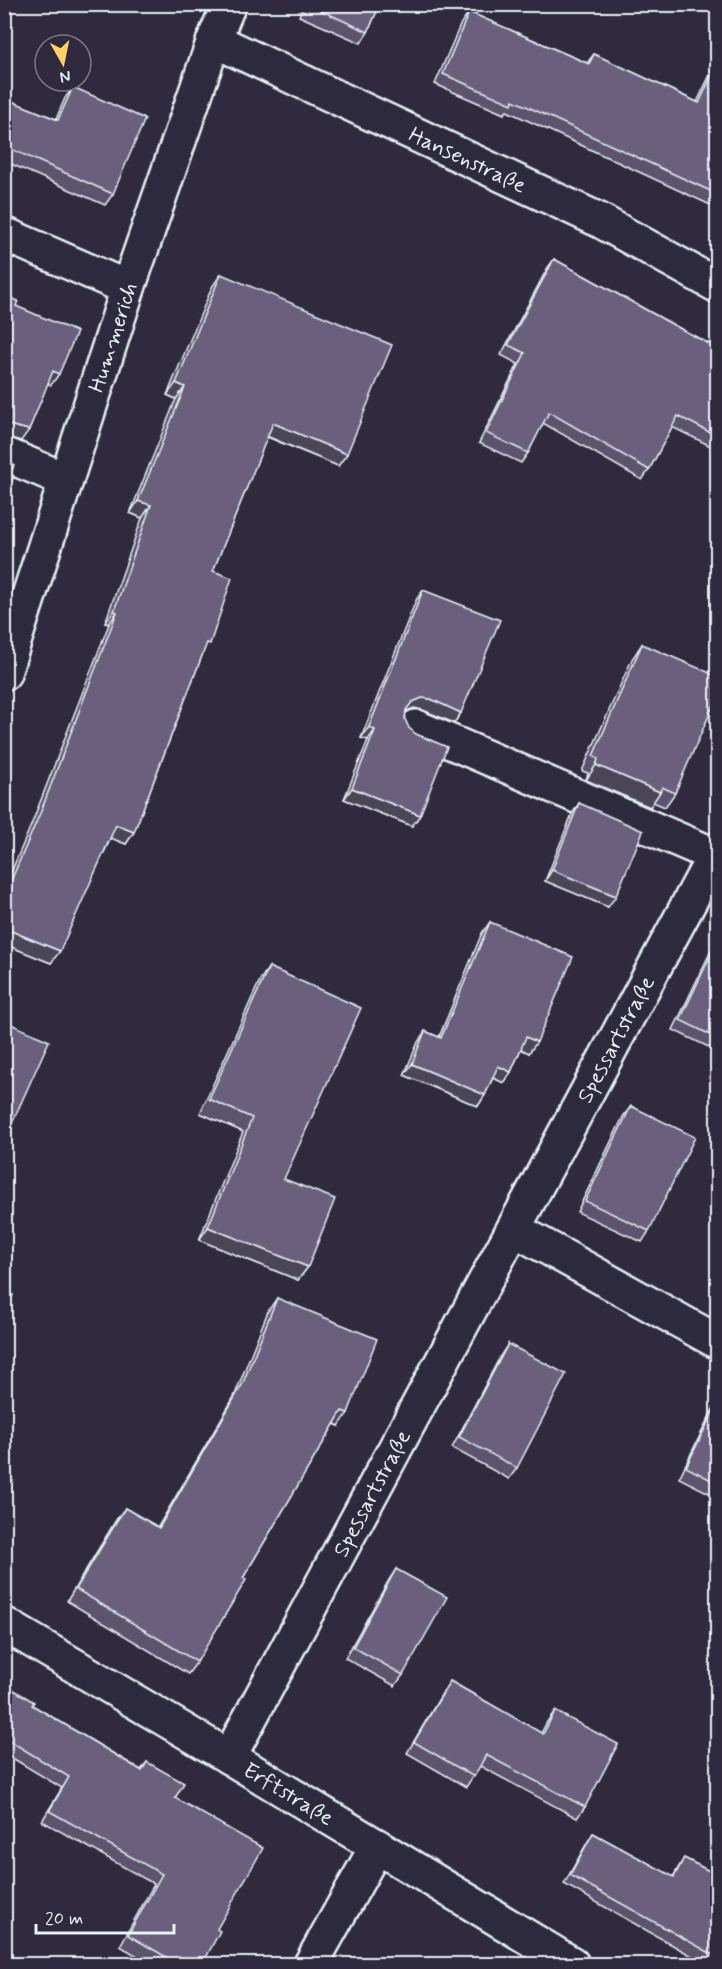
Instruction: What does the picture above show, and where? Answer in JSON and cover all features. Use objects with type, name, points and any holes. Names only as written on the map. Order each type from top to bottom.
[{"type":"street","name":"Hummerich","points":[[4,673],[128,288],[214,40],[229,4]]},
{"type":"street","name":"Hansenstraße","points":[[214,40],[599,220],[717,286]]},
{"type":"street","points":[[4,234],[128,288]]},
{"type":"street","points":[[4,453],[66,480]]},
{"type":"street","points":[[416,727],[716,852]]},
{"type":"street","name":"Spessartstraße","points":[[229,1757],[716,852]]},
{"type":"street","points":[[514,1228],[717,1342]]},
{"type":"street","name":"Erftstraße","points":[[4,1624],[572,1965]]},
{"type":"street","points":[[311,1965],[377,1846]]},
{"type":"building","points":[[307,4],[380,4],[368,32]]},
{"type":"building","points":[[469,12],[589,64],[594,54],[699,103],[717,64],[717,194],[513,100],[512,104],[443,74]]},
{"type":"building","points":[[70,93],[86,93],[145,119],[113,194],[4,146],[4,98],[58,120]]},
{"type":"building","points":[[554,259],[717,348],[717,436],[678,416],[649,470],[549,412],[528,453],[486,433],[525,353],[508,345]]},
{"type":"building","points":[[221,274],[392,345],[347,454],[273,423],[213,571],[232,578],[210,644],[207,643],[134,832],[116,825],[60,951],[4,928],[4,897],[41,811],[117,612],[114,611],[151,505],[138,501],[185,387],[176,383]]},
{"type":"building","points":[[4,295],[18,301],[16,306],[77,332],[59,374],[53,371],[29,430],[9,425],[4,427]]},
{"type":"building","points":[[4,460],[14,465],[11,474],[14,476],[4,499]]},
{"type":"building","points":[[423,590],[500,620],[461,713],[431,699],[422,698],[412,702],[406,710],[405,719],[409,728],[416,734],[447,747],[420,815],[352,788],[375,730],[369,727]]},
{"type":"building","points":[[642,644],[717,676],[717,697],[675,793],[662,787],[660,792],[596,765],[598,759],[593,756]]},
{"type":"building","points":[[579,803],[643,831],[616,896],[552,870]]},
{"type":"building","points":[[490,922],[573,957],[537,1042],[526,1037],[511,1072],[498,1066],[485,1095],[412,1064],[425,1031],[441,1038]]},
{"type":"building","points":[[717,942],[717,1038],[680,1020]]},
{"type":"building","points":[[269,967],[361,1008],[284,1179],[335,1199],[308,1267],[208,1227],[252,1118],[209,1099]]},
{"type":"building","points":[[4,1021],[49,1041],[12,1123],[4,1120]]},
{"type":"building","points":[[631,1106],[695,1137],[649,1231],[585,1201]]},
{"type":"building","points":[[4,1291],[13,1295],[4,1315]]},
{"type":"building","points":[[277,1298],[377,1339],[348,1413],[342,1411],[243,1578],[246,1580],[197,1662],[76,1589],[125,1508],[159,1528],[242,1385]]},
{"type":"building","points":[[508,1344],[566,1374],[517,1468],[459,1437]]},
{"type":"building","points":[[717,1404],[717,1483],[686,1467]]},
{"type":"building","points":[[4,1476],[13,1481],[4,1495]]},
{"type":"building","points":[[396,1569],[447,1597],[403,1675],[353,1647]]},
{"type":"building","points":[[450,1681],[543,1734],[555,1711],[618,1744],[585,1807],[486,1755],[474,1777],[414,1742]]},
{"type":"building","points":[[4,1684],[34,1702],[32,1705],[142,1771],[147,1762],[184,1783],[175,1798],[263,1848],[217,1929],[220,1931],[202,1965],[180,1965],[128,1935],[162,1874],[49,1811],[69,1777],[10,1741],[4,1751]]},
{"type":"building","points":[[593,1833],[674,1877],[684,1858],[717,1875],[717,1957],[570,1875]]}]
